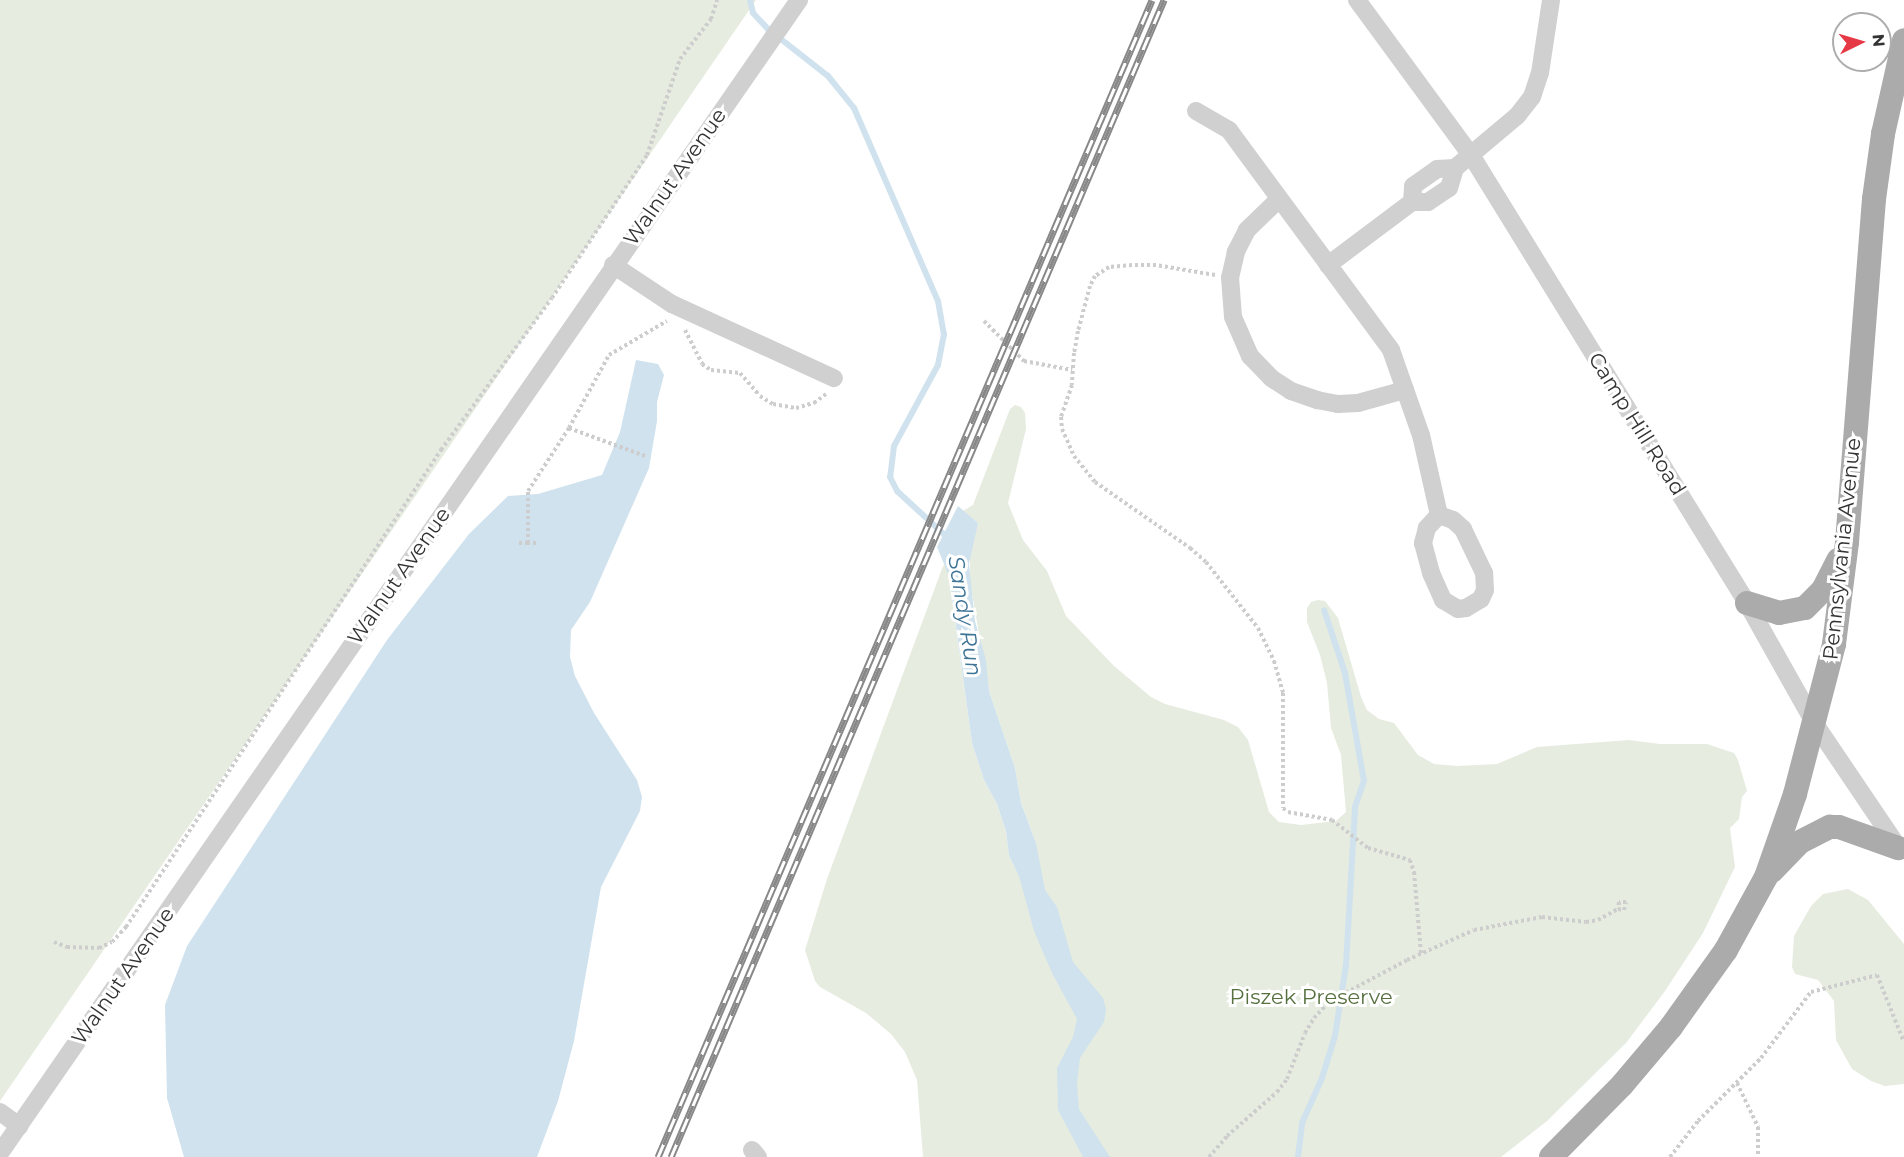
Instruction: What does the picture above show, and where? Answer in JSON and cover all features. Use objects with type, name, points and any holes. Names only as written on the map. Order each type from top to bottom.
[{"type":"main road","name":"Pennsylvania Avenue","points":[[1565,1153],[1671,1027],[1726,950],[1766,877],[1795,794],[1834,644],[1847,542],[1874,199],[1883,134],[1904,40]]},
{"type":"main road","points":[[1747,603],[1779,613],[1805,608],[1823,590],[1847,542]]},
{"type":"main road","points":[[1766,877],[1800,842],[1830,827],[1839,827],[1901,852]]},
{"type":"street","name":"Walnut Avenue","points":[[0,1154],[799,0]]},
{"type":"street","name":"Camp Hill Road","points":[[1357,0],[1471,155],[1747,603],[1815,724],[1901,852]]},
{"type":"street","points":[[1328,266],[1412,202],[1428,202],[1449,188],[1455,168],[1516,116],[1532,97],[1540,73],[1551,0]]},
{"type":"street","points":[[1196,111],[1229,130],[1390,350],[1421,435],[1439,515]]},
{"type":"street","points":[[1279,199],[1247,230],[1236,252],[1230,277],[1233,316],[1239,335],[1250,356],[1291,391],[1317,400],[1338,404],[1358,403],[1405,390]]},
{"type":"street","points":[[613,266],[681,308],[834,378]]},
{"type":"street","points":[[1439,515],[1453,520],[1463,529],[1484,573],[1485,591],[1481,599],[1466,608],[1458,609],[1443,600],[1431,573],[1423,543],[1427,528],[1439,515]]},
{"type":"street","points":[[0,1112],[19,1126]]},
{"type":"path","points":[[54,942],[67,947],[99,948],[112,942],[126,927],[435,459],[552,298],[641,165],[647,155],[680,59],[711,19],[717,0]]},
{"type":"path","points":[[1230,277],[1156,265],[1119,265],[1102,270],[1089,286],[1085,300],[1072,370],[1072,385],[1061,417],[1065,438],[1074,456],[1102,487],[1175,536],[1206,562],[1251,619],[1266,643],[1283,693],[1283,803],[1288,812],[1332,820],[1366,847],[1378,853],[1405,857],[1412,864],[1421,954]]},
{"type":"path","points":[[681,308],[686,334],[702,364],[711,370],[740,373],[760,396],[773,404],[796,408],[814,403],[828,393],[834,378]]},
{"type":"path","points":[[528,543],[528,491],[568,428],[609,355],[665,323],[681,308]]},
{"type":"path","points":[[984,321],[1024,361],[1072,370]]},
{"type":"path","points":[[568,428],[645,456]]},
{"type":"path","points":[[519,543],[536,543]]},
{"type":"path","points":[[1209,1157],[1227,1136],[1277,1092],[1287,1079],[1305,1033],[1322,1007],[1330,1000],[1450,939],[1498,924],[1542,917],[1586,922],[1598,920],[1618,909]]},
{"type":"path","points":[[1670,1157],[1698,1121],[1737,1083],[1783,1032],[1811,992],[1877,975],[1904,1042]]},
{"type":"path","points":[[1737,1083],[1758,1127],[1758,1157]]},
{"type":"green space","points":[[0,0],[756,0],[0,1101]]},
{"type":"green space","name":"Piszek Preserve","points":[[1015,405],[1021,407],[1025,413],[1026,429],[1008,503],[1023,540],[1047,571],[1066,616],[1114,666],[1151,697],[1165,704],[1224,720],[1238,727],[1248,740],[1269,812],[1279,822],[1301,825],[1336,821],[1346,812],[1341,755],[1331,728],[1327,683],[1320,655],[1307,622],[1307,608],[1311,602],[1318,600],[1325,601],[1338,618],[1361,697],[1367,710],[1379,719],[1394,723],[1418,755],[1434,764],[1457,766],[1497,764],[1537,747],[1629,740],[1660,744],[1707,744],[1734,753],[1747,791],[1742,797],[1739,819],[1730,828],[1735,867],[1703,933],[1665,991],[1626,1043],[1547,1121],[1501,1157],[923,1157],[917,1080],[905,1052],[891,1034],[866,1013],[820,987],[815,981],[805,950],[827,879],[943,566],[947,564],[972,743],[984,780],[997,804],[1006,831],[1009,856],[1015,868],[1036,843],[1021,803],[1015,768],[989,691],[970,582],[970,548],[978,523],[963,511],[973,505],[1010,409]]},
{"type":"green space","points":[[1848,889],[1868,900],[1904,944],[1904,1084],[1885,1086],[1871,1081],[1852,1069],[1836,1040],[1834,1001],[1818,980],[1795,974],[1792,967],[1794,936],[1811,906],[1823,894]]},
{"type":"water","points":[[636,360],[658,364],[664,375],[657,402],[657,421],[649,468],[590,602],[571,630],[570,657],[575,676],[594,713],[637,780],[642,797],[640,811],[601,887],[574,1041],[558,1101],[537,1157],[184,1157],[167,1098],[165,1005],[187,946],[387,640],[469,534],[508,496],[538,494],[602,475],[620,432]]},
{"type":"water","points":[[958,506],[978,523],[969,564],[975,621],[986,660],[989,691],[1015,768],[1021,803],[1036,843],[1045,890],[1057,907],[1073,962],[1103,998],[1106,1009],[1104,1022],[1080,1058],[1077,1083],[1079,1109],[1110,1157],[1083,1157],[1058,1110],[1057,1068],[1073,1037],[1077,1019],[1052,973],[1034,931],[1019,876],[1009,856],[1006,831],[997,804],[984,780],[972,743],[949,576],[937,547]]},
{"type":"waterway","name":"Sandy Run","points":[[750,0],[753,13],[768,29],[828,76],[854,108],[938,301],[944,334],[938,365],[894,446],[890,477],[897,491],[949,539]]},
{"type":"waterway","points":[[1298,1157],[1302,1123],[1322,1078],[1335,1036],[1346,965],[1355,807],[1364,781],[1345,673],[1324,610]]},
{"type":"railway","points":[[658,1157],[1152,0]]},
{"type":"railway","points":[[671,1157],[1164,0]]}]
